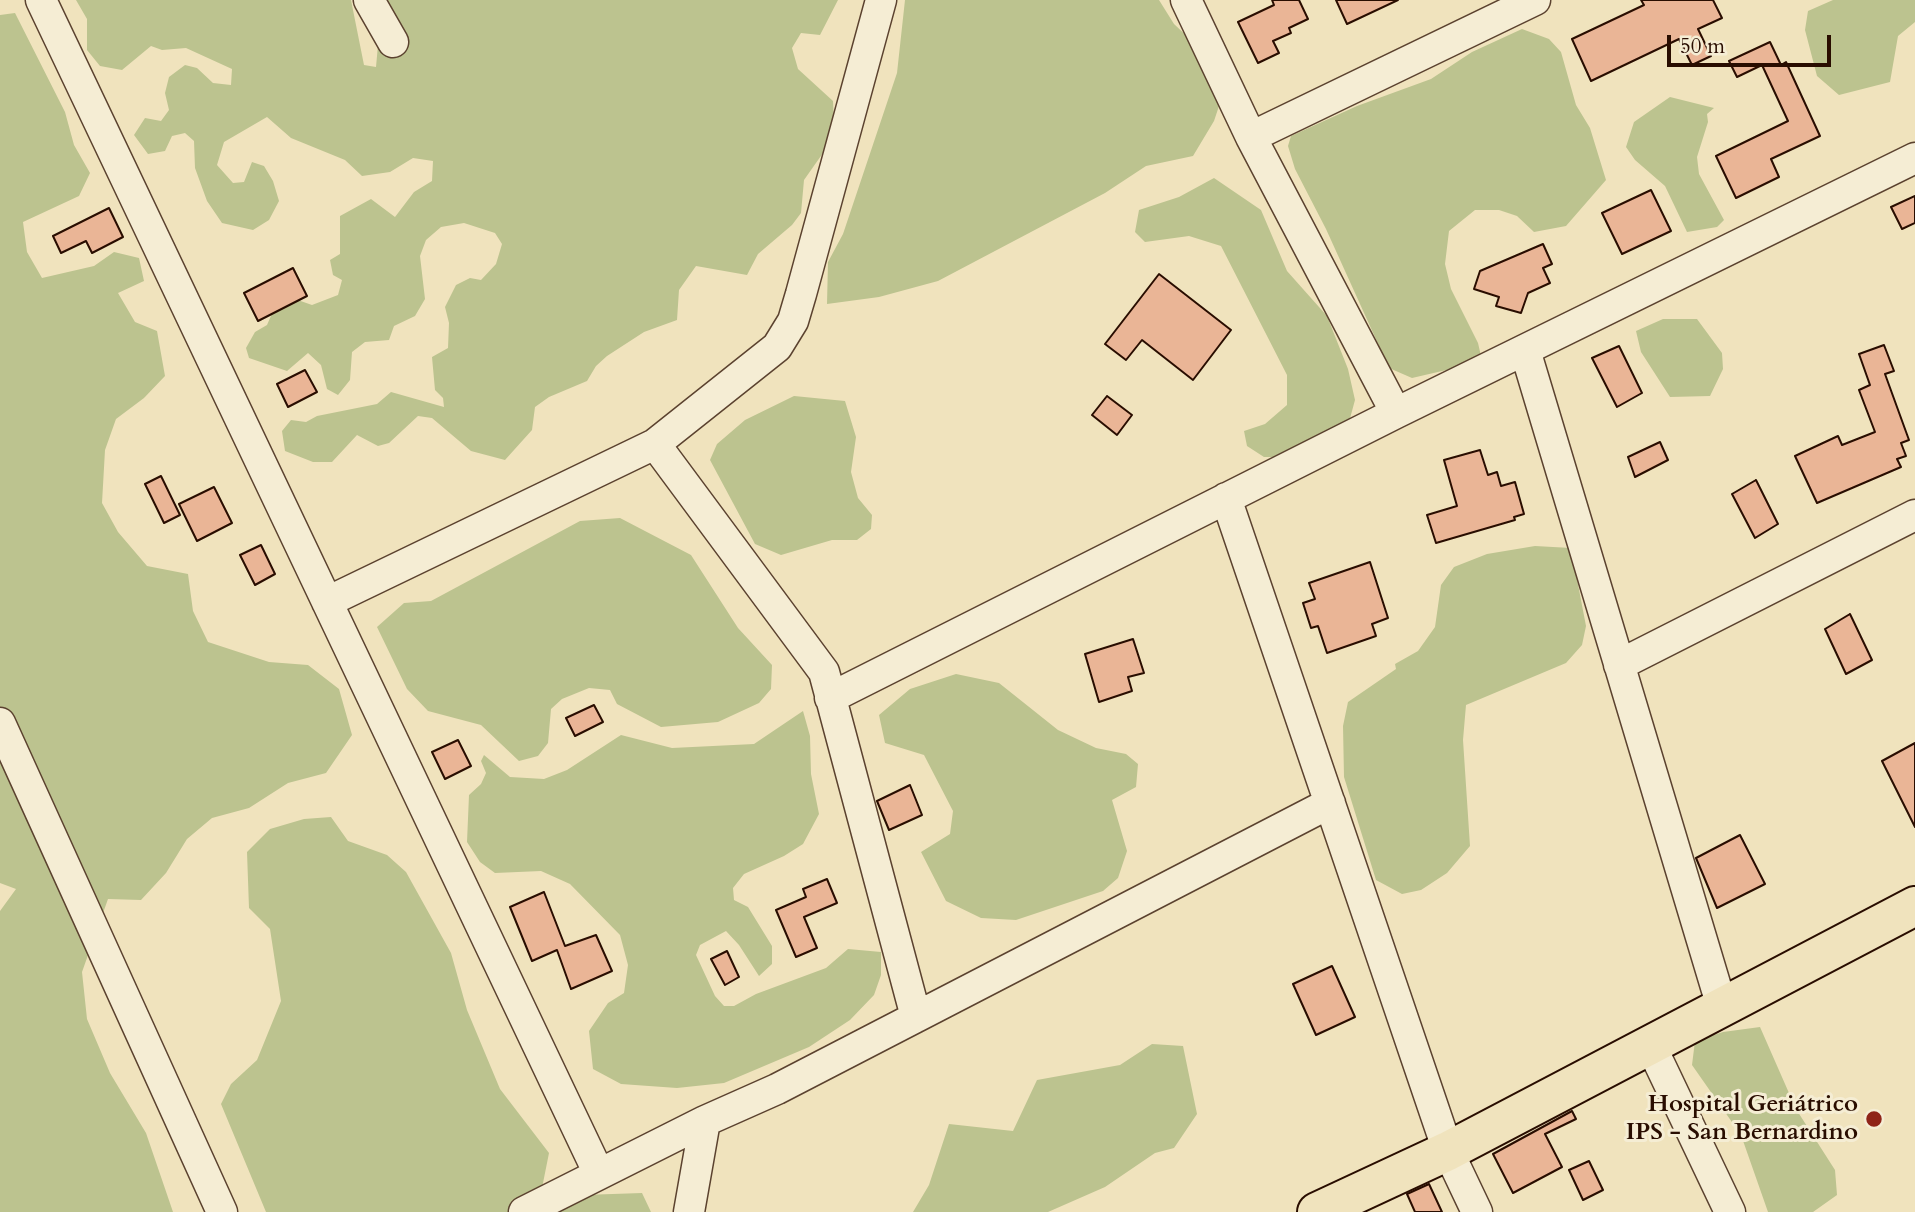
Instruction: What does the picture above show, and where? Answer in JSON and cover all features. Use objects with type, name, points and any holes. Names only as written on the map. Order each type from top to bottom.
[{"type":"main road","points":[[1317,1212],[1448,1151],[1915,906]]},
{"type":"street","points":[[41,0],[599,1174]]},
{"type":"street","points":[[369,0],[393,42]]},
{"type":"street","points":[[327,602],[655,444],[777,347],[793,321],[881,0]]},
{"type":"street","points":[[1186,0],[1251,137],[1396,413]]},
{"type":"street","points":[[1251,137],[1535,0]]},
{"type":"street","points":[[830,698],[1396,413],[1915,158]]},
{"type":"street","points":[[1525,350],[1721,1007]]},
{"type":"street","points":[[655,444],[824,672],[916,1017]]},
{"type":"street","points":[[1226,498],[1448,1151],[1477,1212]]},
{"type":"street","points":[[1619,665],[1915,515]]},
{"type":"street","points":[[0,723],[222,1212]]},
{"type":"street","points":[[524,1212],[705,1121],[778,1089],[1330,803]]},
{"type":"street","points":[[1651,1046],[1730,1212]]},
{"type":"street","points":[[689,1212],[705,1121]]},
{"type":"green space","points":[[76,0],[351,0],[364,65],[376,67],[378,45],[372,0],[838,0],[820,35],[801,33],[792,48],[798,69],[833,101],[834,123],[823,153],[804,180],[801,213],[792,225],[758,254],[747,275],[696,266],[679,290],[677,320],[644,332],[607,356],[596,366],[587,381],[549,397],[535,407],[532,430],[505,460],[471,451],[432,418],[418,416],[389,443],[378,446],[357,435],[332,462],[313,462],[285,451],[282,431],[291,420],[306,422],[317,416],[377,404],[391,392],[444,407],[443,398],[435,390],[432,357],[448,348],[449,323],[445,307],[456,285],[470,278],[481,280],[496,264],[502,244],[495,233],[464,223],[441,227],[426,240],[420,256],[425,299],[415,316],[394,326],[389,340],[365,342],[352,352],[350,380],[338,395],[327,389],[321,365],[308,353],[287,371],[249,358],[246,348],[255,332],[267,325],[277,302],[292,298],[312,305],[338,295],[342,280],[333,275],[330,260],[340,254],[340,216],[371,199],[395,217],[414,192],[432,181],[433,161],[413,158],[390,172],[362,176],[345,160],[291,138],[267,117],[224,142],[217,165],[233,183],[244,182],[252,162],[264,166],[273,181],[279,201],[269,220],[253,230],[222,223],[207,201],[195,168],[194,141],[185,133],[172,136],[165,151],[148,154],[134,135],[145,118],[161,121],[169,110],[165,93],[169,77],[185,65],[197,68],[213,83],[231,85],[232,69],[186,48],[162,50],[151,46],[122,70],[100,66],[87,50],[87,19]]},
{"type":"green space","points":[[905,0],[1159,0],[1174,24],[1191,40],[1223,94],[1214,121],[1193,156],[1146,166],[1105,193],[938,281],[879,297],[827,304],[828,262],[843,234],[897,73]]},
{"type":"green space","points":[[1833,0],[1915,0],[1915,22],[1898,36],[1890,82],[1839,95],[1817,76],[1805,30],[1808,11]]},
{"type":"green space","points":[[15,13],[65,112],[74,145],[90,173],[79,196],[23,222],[27,252],[42,278],[94,266],[114,252],[139,258],[144,281],[118,293],[135,322],[157,331],[165,376],[144,398],[116,419],[105,450],[102,503],[118,532],[147,566],[188,574],[193,611],[208,642],[269,662],[308,665],[339,689],[352,735],[326,773],[288,783],[249,808],[212,818],[187,839],[166,873],[141,900],[108,899],[82,972],[87,1019],[110,1073],[146,1133],[173,1212],[0,1212],[0,911],[16,889],[0,883],[0,15]]},
{"type":"green space","points":[[1522,29],[1549,39],[1561,52],[1576,105],[1590,128],[1606,180],[1566,226],[1534,232],[1517,216],[1499,210],[1475,210],[1449,231],[1445,264],[1451,289],[1478,343],[1481,356],[1468,365],[1412,378],[1389,368],[1326,229],[1295,169],[1288,146],[1291,136],[1357,106],[1431,79],[1472,52]]},
{"type":"green space","points":[[1670,97],[1714,108],[1707,114],[1708,122],[1697,157],[1699,174],[1724,220],[1717,227],[1687,232],[1665,186],[1635,160],[1626,147],[1634,122]]},
{"type":"green space","points":[[1214,178],[1261,210],[1287,271],[1327,316],[1348,369],[1355,400],[1349,422],[1273,457],[1264,457],[1247,446],[1244,431],[1265,424],[1287,405],[1287,375],[1221,246],[1189,236],[1145,242],[1135,232],[1139,210],[1179,197]]},
{"type":"green space","points":[[1663,319],[1697,319],[1722,353],[1723,369],[1710,396],[1670,397],[1641,352],[1636,331]]},
{"type":"green space","points":[[794,396],[845,401],[856,437],[851,472],[858,498],[872,515],[871,529],[857,540],[832,540],[781,555],[755,544],[710,460],[717,444],[745,420]]},
{"type":"green space","points":[[620,518],[691,555],[738,628],[772,665],[771,689],[759,703],[718,722],[661,727],[617,704],[610,690],[589,688],[562,699],[551,709],[548,743],[538,756],[519,761],[481,725],[428,711],[407,689],[377,627],[404,603],[431,601],[580,521]]},
{"type":"green space","points":[[1535,546],[1571,548],[1586,626],[1582,645],[1566,663],[1466,705],[1463,740],[1470,846],[1447,873],[1421,890],[1402,894],[1376,880],[1344,777],[1343,726],[1348,702],[1396,669],[1395,664],[1418,651],[1435,627],[1441,585],[1454,567],[1487,554]]},
{"type":"green space","points":[[956,674],[999,683],[1058,730],[1096,748],[1126,754],[1138,764],[1136,787],[1112,800],[1127,851],[1118,878],[1103,891],[1016,920],[981,918],[946,901],[921,852],[950,834],[953,811],[924,755],[885,743],[879,715],[910,689]]},
{"type":"green space","points":[[803,711],[810,736],[811,774],[819,814],[803,844],[744,874],[733,888],[734,900],[748,907],[772,946],[772,964],[759,976],[739,945],[726,931],[700,945],[696,955],[715,996],[724,1006],[734,1006],[756,994],[826,968],[848,949],[881,952],[881,975],[874,995],[850,1020],[809,1047],[724,1083],[677,1088],[621,1084],[593,1069],[589,1031],[608,1003],[624,993],[628,965],[620,935],[570,884],[541,871],[495,873],[480,862],[467,842],[469,795],[481,784],[486,773],[481,761],[484,755],[510,777],[544,779],[567,770],[621,735],[672,748],[754,744]]},
{"type":"green space","points":[[331,817],[348,841],[387,855],[406,872],[451,953],[467,1010],[500,1089],[549,1153],[542,1188],[554,1196],[642,1193],[651,1212],[266,1212],[221,1104],[231,1084],[257,1060],[281,1001],[270,929],[249,908],[247,852],[270,829],[304,819]]},
{"type":"green space","points":[[1760,1027],[1796,1109],[1835,1170],[1837,1195],[1813,1212],[1768,1212],[1741,1135],[1692,1065],[1695,1041],[1723,1032]]},
{"type":"green space","points":[[1152,1044],[1183,1046],[1197,1114],[1174,1148],[1155,1153],[1105,1187],[1048,1212],[913,1212],[929,1185],[949,1124],[1013,1131],[1037,1080],[1120,1065]]},
{"type":"building","points":[[1272,0],[1299,0],[1308,19],[1289,28],[1291,33],[1273,41],[1279,53],[1258,63],[1238,22],[1274,5]]},
{"type":"building","points":[[1336,0],[1398,0],[1347,24]]},
{"type":"building","points":[[1641,0],[1713,0],[1722,18],[1698,29],[1711,56],[1692,65],[1679,39],[1591,81],[1572,39],[1644,5]]},
{"type":"building","points":[[1770,42],[1781,65],[1786,62],[1820,136],[1771,159],[1779,177],[1736,198],[1716,156],[1788,121],[1762,65],[1737,77],[1729,61]]},
{"type":"building","points":[[1651,190],[1671,231],[1622,254],[1602,213]]},
{"type":"building","points":[[1915,196],[1915,223],[1902,229],[1891,207]]},
{"type":"building","points":[[109,208],[123,237],[92,253],[86,241],[61,253],[53,236]]},
{"type":"building","points":[[1543,244],[1552,264],[1543,268],[1550,283],[1528,293],[1521,313],[1496,306],[1499,297],[1474,289],[1480,271]]},
{"type":"building","points":[[293,268],[307,296],[258,321],[244,293]]},
{"type":"building","points":[[1159,274],[1231,330],[1193,380],[1142,340],[1126,360],[1105,344]]},
{"type":"building","points":[[1884,345],[1894,371],[1885,374],[1909,440],[1901,443],[1906,456],[1897,459],[1901,467],[1817,503],[1795,456],[1838,436],[1842,445],[1875,432],[1859,390],[1870,385],[1859,354]]},
{"type":"building","points":[[1619,346],[1642,393],[1617,407],[1592,358]]},
{"type":"building","points":[[305,370],[317,392],[288,407],[277,384]]},
{"type":"building","points":[[1107,396],[1132,415],[1117,435],[1092,415]]},
{"type":"building","points":[[1660,442],[1668,460],[1635,477],[1628,457]]},
{"type":"building","points":[[1480,450],[1488,475],[1497,472],[1501,486],[1515,482],[1524,514],[1514,517],[1515,520],[1436,543],[1427,515],[1457,506],[1444,460]]},
{"type":"building","points":[[161,476],[180,515],[164,523],[145,484]]},
{"type":"building","points":[[1756,480],[1778,524],[1755,538],[1732,494]]},
{"type":"building","points":[[214,487],[232,523],[197,541],[179,504]]},
{"type":"building","points":[[261,545],[275,574],[255,585],[240,555]]},
{"type":"building","points":[[1370,562],[1388,618],[1372,624],[1376,636],[1327,653],[1318,626],[1311,628],[1303,603],[1315,599],[1309,583]]},
{"type":"building","points":[[1850,614],[1872,660],[1846,674],[1825,629]]},
{"type":"building","points":[[1133,639],[1144,673],[1128,677],[1132,691],[1099,702],[1085,654]]},
{"type":"building","points":[[594,705],[603,722],[575,736],[566,718]]},
{"type":"building","points":[[458,740],[471,766],[445,779],[432,752]]},
{"type":"building","points":[[1915,743],[1915,827],[1882,761]]},
{"type":"building","points":[[910,785],[922,815],[889,830],[877,801]]},
{"type":"building","points":[[1740,835],[1765,884],[1717,908],[1696,858]]},
{"type":"building","points":[[827,879],[837,903],[804,917],[817,948],[796,957],[776,910],[806,897],[803,889]]},
{"type":"building","points":[[544,892],[565,946],[596,935],[612,971],[571,989],[557,950],[532,961],[510,907]]},
{"type":"building","points":[[727,951],[739,977],[725,985],[711,959]]},
{"type":"building","points":[[1332,966],[1355,1017],[1316,1035],[1293,984]]},
{"type":"building","points":[[1572,1111],[1576,1119],[1545,1134],[1562,1167],[1513,1193],[1493,1154]]},
{"type":"building","points":[[1589,1161],[1603,1190],[1583,1200],[1569,1170]]},
{"type":"building","points":[[1429,1184],[1442,1212],[1415,1212],[1407,1194]]},
{"type":"place","name":"Hospital Geriátrico IPS - San Bernardino","points":[[1874,1119]]}]
